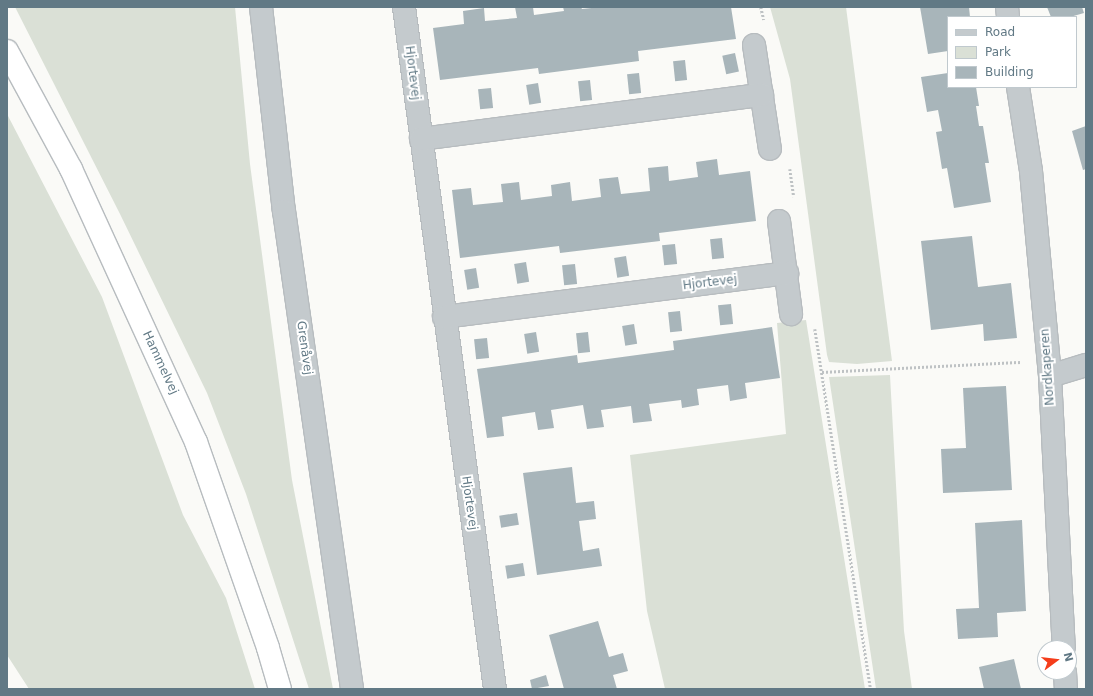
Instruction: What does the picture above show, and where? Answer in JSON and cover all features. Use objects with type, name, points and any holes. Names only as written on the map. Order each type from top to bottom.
[{"type":"highway","name":"Hammelvej","points":[[7,51],[71,169],[196,442],[268,648],[280,689]]},
{"type":"street","name":"Grenåvej","points":[[261,7],[284,211],[352,689]]},
{"type":"street","name":"Hjortevej","points":[[404,7],[444,317],[495,689]]},
{"type":"street","points":[[754,44],[770,149]]},
{"type":"street","name":"Nordkaperen","points":[[1018,88],[1031,171],[1050,376],[1064,640]]},
{"type":"street","points":[[421,139],[762,96]]},
{"type":"street","points":[[779,221],[787,273],[791,314]]},
{"type":"street","name":"Hjortevej","points":[[444,317],[787,273]]},
{"type":"street","points":[[1050,376],[1086,365]]},
{"type":"path","points":[[761,7],[765,22]]},
{"type":"path","points":[[789,162],[795,201]]},
{"type":"path","points":[[814,325],[871,689]]},
{"type":"path","points":[[822,372],[1034,362],[1050,376]]},
{"type":"green space","points":[[15,7],[235,7],[250,164],[292,480],[333,689],[309,689],[246,494],[207,393],[120,214]]},
{"type":"green space","points":[[770,7],[846,7],[892,361],[857,364],[829,362],[790,79]]},
{"type":"green space","points":[[7,114],[102,297],[183,515],[226,598],[255,689],[29,689],[7,655]]},
{"type":"green space","points":[[806,320],[865,689],[665,689],[647,611],[630,455],[786,434],[777,323]]},
{"type":"green space","points":[[890,375],[904,631],[912,689],[876,689],[829,377]]},
{"type":"building","points":[[515,7],[533,7],[534,15],[564,11],[563,7],[581,7],[582,9],[601,7],[731,7],[736,39],[638,51],[639,61],[539,74],[538,68],[440,80],[433,28],[464,24],[463,11],[484,8],[485,21],[517,18]]},
{"type":"building","points":[[920,7],[969,7],[970,16],[947,16],[947,51],[928,54]]},
{"type":"building","points":[[1047,7],[1082,7],[1084,13],[1074,16],[1051,16]]},
{"type":"building","points":[[735,53],[739,72],[726,74],[722,56]]},
{"type":"building","points":[[685,60],[687,80],[675,81],[673,61]]},
{"type":"building","points":[[639,73],[641,93],[629,94],[627,74]]},
{"type":"building","points":[[947,73],[947,88],[976,88],[979,106],[976,106],[979,126],[983,126],[989,163],[985,163],[991,202],[954,208],[947,168],[942,169],[936,132],[942,131],[938,110],[927,112],[921,77]]},
{"type":"building","points":[[590,80],[592,100],[580,101],[578,81]]},
{"type":"building","points":[[538,83],[541,103],[529,105],[526,85]]},
{"type":"building","points":[[491,88],[493,108],[480,109],[478,89]]},
{"type":"building","points":[[1086,126],[1086,169],[1083,170],[1072,131]]},
{"type":"building","points":[[717,159],[719,175],[750,171],[756,221],[659,233],[660,241],[560,253],[559,246],[460,258],[452,190],[471,188],[473,205],[503,202],[501,184],[519,182],[521,200],[552,196],[551,185],[570,182],[572,201],[601,197],[599,179],[618,177],[621,194],[650,191],[648,168],[668,166],[669,181],[698,177],[696,162]]},
{"type":"building","points":[[972,236],[978,287],[1011,283],[1017,338],[984,341],[983,324],[931,330],[921,241]]},
{"type":"building","points":[[722,238],[724,258],[712,259],[710,239]]},
{"type":"building","points":[[675,244],[677,264],[664,265],[662,245]]},
{"type":"building","points":[[626,256],[629,276],[617,278],[614,258]]},
{"type":"building","points":[[526,262],[529,282],[517,284],[514,264]]},
{"type":"building","points":[[575,264],[577,284],[564,285],[562,265]]},
{"type":"building","points":[[476,268],[479,288],[467,290],[464,270]]},
{"type":"building","points":[[731,304],[733,324],[720,325],[718,305]]},
{"type":"building","points":[[680,311],[682,331],[670,332],[668,312]]},
{"type":"building","points":[[634,324],[637,344],[625,346],[622,326]]},
{"type":"building","points":[[772,327],[780,378],[745,383],[747,398],[730,401],[728,385],[697,389],[699,405],[682,408],[681,400],[649,404],[652,421],[633,423],[631,406],[601,410],[604,427],[587,429],[583,405],[551,410],[554,428],[538,430],[535,412],[502,417],[504,436],[487,438],[477,369],[577,355],[578,363],[674,350],[673,341]]},
{"type":"building","points":[[536,332],[539,352],[527,354],[524,334]]},
{"type":"building","points":[[588,332],[590,352],[578,353],[576,333]]},
{"type":"building","points":[[487,338],[489,358],[476,359],[474,339]]},
{"type":"building","points":[[1006,386],[1012,490],[943,493],[941,449],[966,448],[963,388]]},
{"type":"building","points":[[572,467],[576,503],[594,501],[596,519],[579,521],[583,551],[599,548],[602,566],[537,575],[523,473]]},
{"type":"building","points":[[517,513],[519,525],[501,528],[499,516]]},
{"type":"building","points":[[1022,520],[1026,611],[997,613],[998,637],[958,639],[956,609],[979,608],[975,523]]},
{"type":"building","points":[[523,563],[525,576],[507,579],[505,566]]},
{"type":"building","points":[[598,621],[609,657],[623,653],[628,671],[613,675],[617,689],[564,689],[549,635]]},
{"type":"building","points":[[1014,659],[1021,689],[984,689],[979,667]]},
{"type":"building","points":[[546,675],[549,686],[532,689],[530,680]]}]
